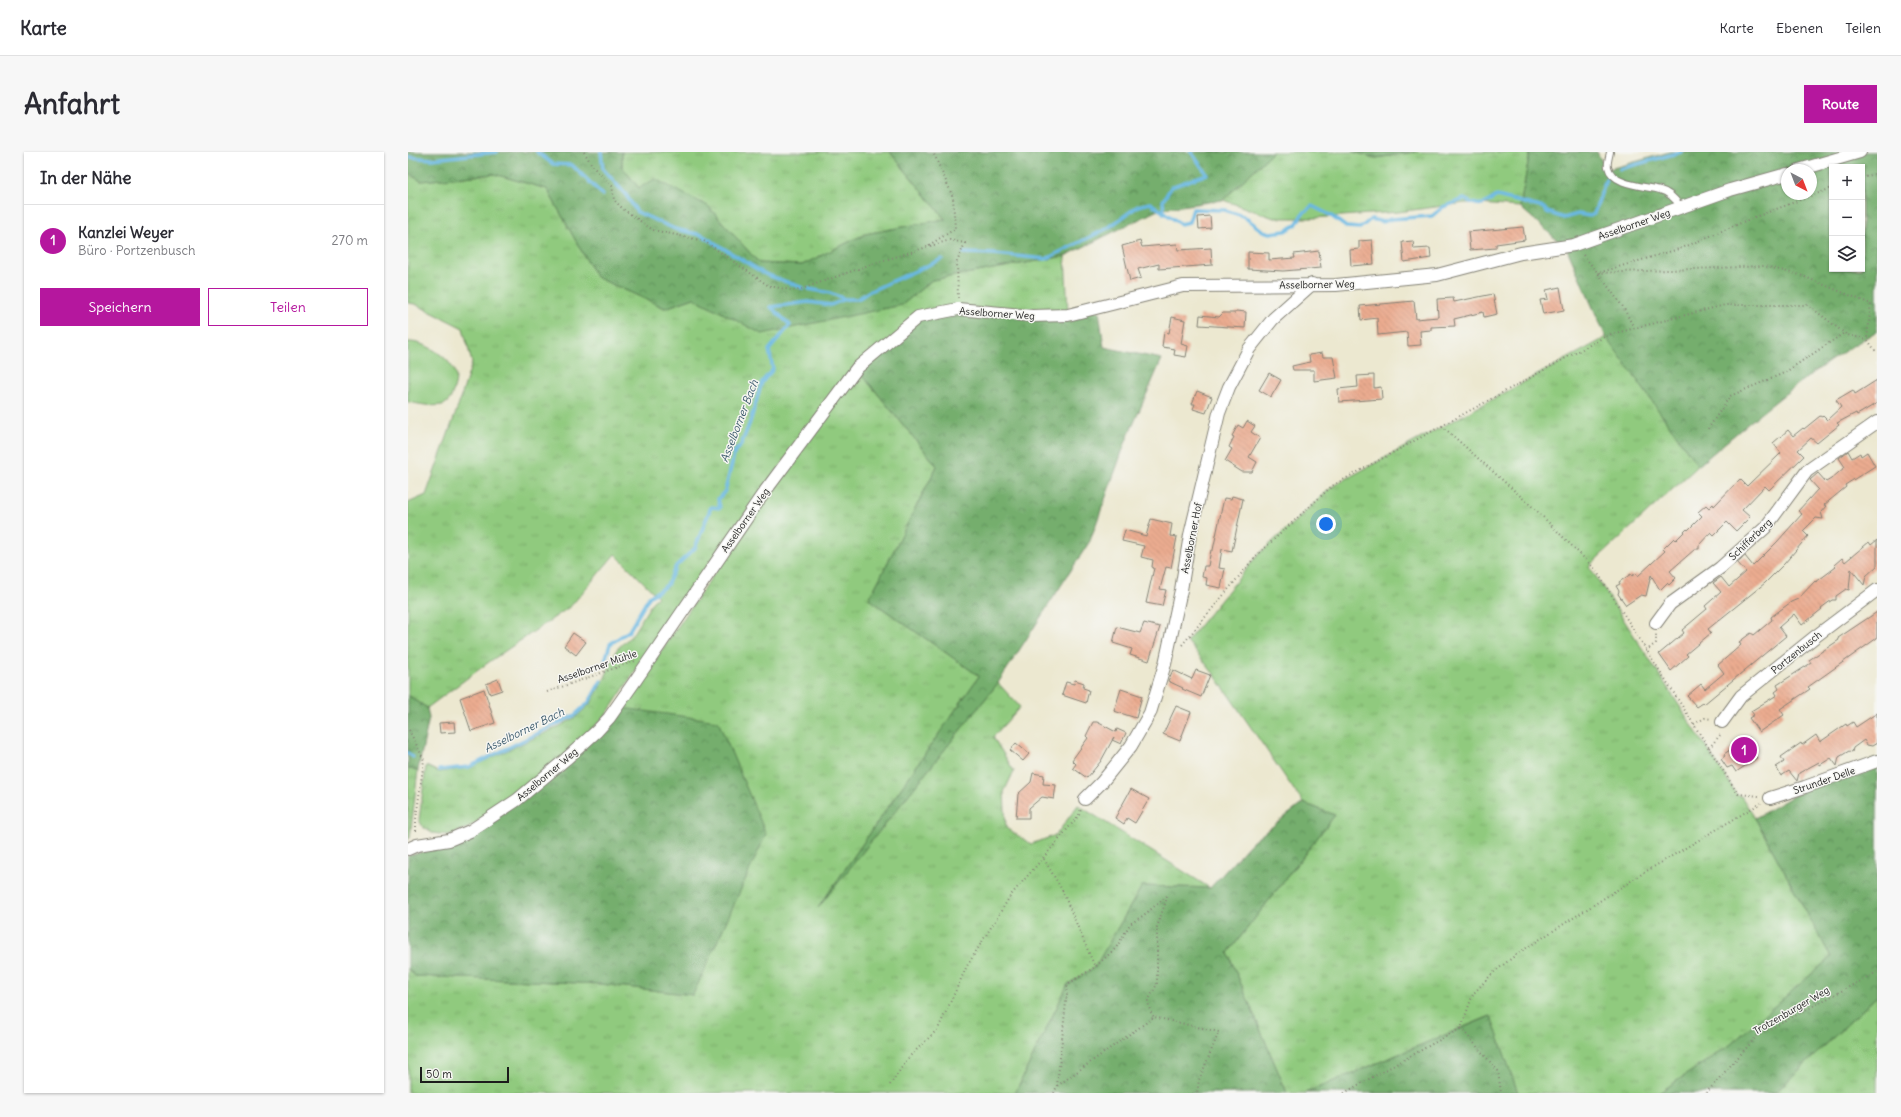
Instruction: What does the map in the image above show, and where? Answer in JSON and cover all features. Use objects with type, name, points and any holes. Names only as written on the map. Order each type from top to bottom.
[{"type":"street","points":[[1817,165],[1860,152]]},
{"type":"street","name":"Asselborner Weg","points":[[413,847],[449,840],[470,831],[517,800],[597,731],[612,713],[763,494],[857,368],[918,317],[958,309],[1032,316],[1068,315],[1183,286],[1336,285],[1437,275],[1521,253],[1574,245],[1682,207],[1781,176]]},
{"type":"street","name":"Asselborner Hof","points":[[1084,799],[1102,782],[1131,746],[1150,713],[1165,664],[1182,590],[1190,535],[1219,413],[1229,387],[1249,349],[1273,318],[1312,284]]},
{"type":"street","name":"Schifferberg","points":[[1656,623],[1670,604],[1720,568],[1765,528],[1807,470],[1877,422]]},
{"type":"street","name":"Portzenbusch","points":[[1722,722],[1741,696],[1816,636],[1877,590]]},
{"type":"street","name":"Strunder Delle","points":[[1770,798],[1805,787],[1877,760]]},
{"type":"lane","points":[[1610,152],[1607,166],[1609,171],[1615,176],[1626,183],[1662,190],[1675,199],[1682,207]]},
{"type":"path","points":[[584,152],[594,168],[612,186],[614,200],[622,209],[652,230],[704,241],[769,286],[796,292],[950,240],[965,243],[957,262],[958,309]]},
{"type":"path","points":[[926,247],[955,229],[953,197],[933,152]]},
{"type":"path","points":[[1865,177],[1877,173]]},
{"type":"path","points":[[1598,274],[1682,248],[1750,219],[1829,189]]},
{"type":"path","points":[[1574,245],[1623,307],[1634,328]]},
{"type":"path","points":[[1598,274],[1764,266],[1800,275],[1871,304],[1867,339],[1877,353]]},
{"type":"path","points":[[1192,634],[1256,556],[1332,486],[1608,335],[1725,305],[1808,305],[1844,333],[1867,339]]},
{"type":"path","points":[[1708,429],[1730,396],[1784,373],[1844,333]]},
{"type":"path","points":[[1442,426],[1536,510],[1595,569],[1738,794],[1770,798]]},
{"type":"path","points":[[1646,651],[1656,643],[1656,623]]},
{"type":"path","name":"Asselborner Mühle","points":[[547,692],[600,672],[651,656]]},
{"type":"path","points":[[1694,724],[1705,718],[1722,722],[1722,735],[1709,748]]},
{"type":"path","points":[[409,730],[424,760],[413,847]]},
{"type":"path","points":[[1344,1093],[1461,1028],[1473,994],[1493,972],[1517,954],[1645,872],[1770,798]]},
{"type":"path","points":[[890,1085],[909,1057],[938,1029],[967,966],[990,928],[1011,895],[1032,870],[1044,859],[1079,815],[1084,799]]},
{"type":"path","points":[[1044,859],[1062,890],[1096,967]]},
{"type":"path","points":[[1054,1093],[1057,1086],[1068,984],[1096,967],[1116,948],[1130,924],[1144,915],[1168,895],[1157,927],[1157,984],[1148,1001],[1150,1011],[1154,1017],[1219,1032],[1199,1080],[1197,1093]]},
{"type":"path","name":"Trotzenburger Weg","points":[[1706,1093],[1757,1036],[1877,972]]},
{"type":"path","points":[[1057,1086],[1154,1017]]},
{"type":"path","points":[[1461,1028],[1498,1071],[1501,1093]]},
{"type":"green space","points":[[408,152],[622,152],[622,167],[639,188],[655,179],[708,206],[759,263],[802,265],[865,234],[945,219],[890,152],[1273,152],[1223,200],[1160,209],[1065,256],[932,280],[902,305],[762,334],[694,298],[665,308],[596,277],[547,189],[494,174],[421,181],[408,173]]},
{"type":"green space","points":[[622,152],[890,152],[945,219],[865,234],[802,265],[759,263],[708,206],[639,188],[622,167]]},
{"type":"green space","points":[[1273,152],[1353,152],[1376,158],[1415,152],[1530,152],[1520,207],[1465,203],[1398,212],[1314,218],[1274,218],[1223,200]]},
{"type":"green space","points":[[1353,152],[1415,152],[1376,158]]},
{"type":"green space","points":[[1530,152],[1597,152],[1606,170],[1670,152],[1877,152],[1877,331],[1830,361],[1784,394],[1698,466],[1605,335],[1567,249],[1520,207]]},
{"type":"green space","points":[[408,173],[421,181],[494,174],[547,189],[596,277],[665,308],[694,298],[762,333],[902,305],[932,280],[1065,256],[1068,312],[854,366],[700,575],[606,715],[564,756],[518,793],[468,828],[448,835],[432,833],[423,827],[419,820],[426,766],[439,772],[469,768],[558,727],[576,717],[591,703],[603,682],[617,649],[632,635],[653,601],[658,597],[615,554],[571,606],[489,662],[427,708],[408,695],[408,503],[426,495],[472,363],[463,328],[415,304],[408,303]]},
{"type":"green space","points":[[1099,311],[1104,347],[1162,359],[1126,441],[1090,541],[998,683],[818,908],[979,676],[869,599],[937,466],[858,370],[918,319],[958,312]]},
{"type":"green space","points":[[1607,337],[1698,466],[1589,566],[1737,795],[1741,796],[1755,818],[1831,957],[1730,1045],[1659,1093],[1518,1093],[1490,1016],[1305,1093],[1287,1093],[1228,953],[1335,815],[1303,803],[1214,674],[1187,641],[1257,556],[1333,486]]},
{"type":"green space","points":[[408,342],[414,342],[429,347],[448,361],[452,367],[456,375],[455,384],[451,398],[446,404],[434,406],[408,402]]},
{"type":"green space","points":[[858,370],[937,466],[869,599],[979,676],[823,901],[998,683],[1020,707],[993,737],[1014,771],[1004,792],[1006,828],[1031,844],[1056,835],[1078,805],[1210,888],[1142,886],[1095,967],[1068,984],[1015,1093],[408,1093],[408,968],[415,976],[601,984],[693,995],[622,708],[764,501]]},
{"type":"green space","points":[[408,695],[427,708],[429,718],[418,770],[408,769]]},
{"type":"green space","points":[[622,708],[718,721],[766,834],[693,995],[601,984],[415,976],[408,968],[408,856],[447,845],[471,835]]},
{"type":"green space","points":[[1877,758],[1877,996],[1775,1093],[1659,1093],[1730,1045],[1831,957],[1755,818],[1805,789]]},
{"type":"green space","points":[[408,769],[418,770],[410,838],[408,840]]},
{"type":"green space","points":[[1303,803],[1335,815],[1228,953],[1287,1093],[1015,1093],[1068,984],[1095,967],[1142,886],[1210,888],[1252,842]]},
{"type":"green space","points":[[1877,996],[1877,1093],[1775,1093]]},
{"type":"green space","points":[[1491,1016],[1518,1093],[1305,1093]]},
{"type":"building","points":[[1210,216],[1211,228],[1199,229],[1198,217]]},
{"type":"building","points":[[1523,227],[1525,240],[1496,244],[1496,248],[1470,250],[1468,232]]},
{"type":"building","points":[[1372,240],[1374,264],[1351,266],[1350,250],[1359,249],[1359,241]]},
{"type":"building","points":[[1140,241],[1142,247],[1177,244],[1178,250],[1211,248],[1212,265],[1159,269],[1159,264],[1138,269],[1141,278],[1130,281],[1122,246]]},
{"type":"building","points":[[1413,241],[1414,249],[1430,248],[1431,258],[1404,262],[1402,242]]},
{"type":"building","points":[[1319,251],[1321,268],[1283,271],[1248,269],[1248,252],[1269,253],[1269,260],[1295,258],[1294,254]]},
{"type":"building","points":[[1560,287],[1564,310],[1543,314],[1540,300],[1548,299],[1546,290]]},
{"type":"building","points":[[1493,294],[1497,314],[1484,317],[1483,312],[1454,319],[1455,326],[1431,327],[1431,330],[1420,331],[1421,345],[1408,346],[1407,332],[1378,335],[1377,318],[1361,320],[1360,306],[1414,301],[1416,319],[1438,317],[1437,299],[1453,298],[1454,302]]},
{"type":"building","points":[[1236,311],[1246,312],[1245,328],[1199,325],[1200,315],[1219,317],[1223,313],[1235,313]]},
{"type":"building","points":[[1172,317],[1185,320],[1181,344],[1188,346],[1186,357],[1174,355],[1175,349],[1162,347],[1164,332],[1169,333]]},
{"type":"building","points":[[1322,353],[1323,357],[1333,357],[1337,378],[1314,381],[1314,370],[1293,370],[1292,366],[1310,362],[1309,355]]},
{"type":"building","points":[[1269,373],[1281,380],[1271,397],[1259,390]]},
{"type":"building","points":[[1374,375],[1374,388],[1381,387],[1382,399],[1339,402],[1338,389],[1358,387],[1357,376]]},
{"type":"building","points":[[1877,380],[1877,403],[1857,415],[1856,413],[1837,423],[1839,425],[1817,443],[1811,438],[1798,450],[1804,456],[1769,490],[1765,486],[1742,510],[1750,517],[1736,531],[1727,522],[1714,535],[1711,532],[1699,545],[1699,549],[1695,549],[1670,571],[1676,578],[1669,585],[1667,583],[1660,590],[1651,575],[1646,596],[1641,595],[1626,605],[1618,594],[1619,591],[1616,586],[1620,584],[1619,582],[1631,574],[1632,576],[1636,573],[1638,576],[1665,551],[1663,549],[1674,538],[1676,540],[1702,516],[1698,512],[1706,505],[1709,508],[1713,504],[1714,506],[1740,479],[1747,486],[1781,453],[1773,443],[1788,430],[1793,436],[1820,416],[1823,416],[1827,420],[1841,407],[1836,400],[1853,390],[1855,394]]},
{"type":"building","points":[[1197,391],[1212,397],[1206,413],[1193,409],[1195,404],[1192,404]]},
{"type":"building","points":[[1247,421],[1255,426],[1251,432],[1260,438],[1249,457],[1257,462],[1252,472],[1242,472],[1225,461],[1232,449],[1229,447],[1234,437],[1232,436],[1238,425],[1243,428]]},
{"type":"building","points":[[1848,451],[1852,458],[1860,453],[1861,456],[1867,452],[1875,466],[1845,485],[1846,487],[1824,505],[1826,506],[1821,512],[1823,519],[1816,518],[1803,531],[1808,536],[1784,564],[1765,583],[1708,629],[1711,633],[1686,654],[1688,656],[1671,671],[1659,654],[1684,633],[1682,630],[1707,609],[1705,606],[1721,592],[1713,583],[1721,577],[1729,587],[1746,572],[1737,562],[1745,556],[1753,566],[1802,514],[1798,511],[1818,489],[1810,480],[1818,473],[1826,482],[1831,479],[1845,467],[1839,458]]},
{"type":"building","points":[[1232,496],[1243,499],[1232,551],[1222,549],[1219,568],[1225,569],[1221,588],[1206,585],[1207,578],[1202,577],[1204,566],[1208,566],[1211,550],[1213,550],[1224,498],[1231,499]]},
{"type":"building","points":[[1151,519],[1172,524],[1170,536],[1177,537],[1171,568],[1166,567],[1160,589],[1166,590],[1162,606],[1146,603],[1154,568],[1152,567],[1153,560],[1141,557],[1144,546],[1122,541],[1125,530],[1146,536]]},
{"type":"building","points":[[1877,540],[1877,566],[1866,576],[1864,585],[1851,569],[1849,590],[1846,589],[1836,596],[1836,600],[1832,600],[1821,608],[1822,609],[1802,625],[1794,614],[1779,627],[1786,636],[1704,704],[1703,703],[1697,707],[1687,696],[1701,684],[1705,689],[1724,673],[1718,665],[1741,645],[1739,642],[1751,633],[1754,635],[1772,620],[1771,617],[1791,602],[1798,599],[1815,581],[1816,582],[1836,567],[1834,565],[1842,558],[1845,562],[1869,542],[1871,545]]},
{"type":"building","points":[[1877,612],[1877,638],[1808,687],[1810,689],[1780,709],[1784,715],[1759,732],[1749,718],[1754,715],[1751,711],[1777,695],[1775,692],[1779,689],[1777,685],[1811,663],[1809,660],[1839,640],[1838,638]]},
{"type":"building","points":[[1144,623],[1160,627],[1149,661],[1130,655],[1132,649],[1113,643],[1117,627],[1140,633]]},
{"type":"building","points":[[573,633],[586,642],[576,655],[564,646]]},
{"type":"building","points":[[1173,670],[1192,679],[1196,670],[1210,675],[1201,697],[1168,681]]},
{"type":"building","points":[[498,679],[502,690],[490,694],[486,684]]},
{"type":"building","points":[[1075,680],[1084,683],[1083,688],[1089,690],[1086,703],[1062,695],[1066,682],[1074,684]]},
{"type":"building","points":[[484,689],[495,723],[471,731],[460,698]]},
{"type":"building","points":[[1121,689],[1142,696],[1136,718],[1114,711]]},
{"type":"building","points":[[1176,706],[1191,712],[1180,741],[1163,734]]},
{"type":"building","points":[[1877,713],[1877,743],[1872,746],[1867,745],[1864,740],[1853,748],[1852,752],[1849,751],[1839,757],[1837,766],[1831,758],[1820,765],[1819,762],[1799,773],[1797,781],[1789,771],[1781,776],[1776,767],[1784,762],[1781,757],[1801,743],[1802,745],[1816,735],[1820,742],[1846,724],[1847,726],[1853,722],[1856,727]]},
{"type":"building","points":[[454,722],[455,732],[440,733],[439,723]]},
{"type":"building","points":[[1093,722],[1097,722],[1116,732],[1117,729],[1126,733],[1121,744],[1112,740],[1101,761],[1087,778],[1073,768],[1076,764],[1072,760],[1088,738],[1086,736]]},
{"type":"building","points":[[1749,737],[1757,749],[1753,752],[1757,758],[1736,772],[1732,766],[1727,768],[1721,759],[1725,756],[1724,754]]},
{"type":"building","points":[[1016,743],[1029,754],[1023,761],[1010,750]]},
{"type":"building","points":[[1033,773],[1044,775],[1043,784],[1056,785],[1054,799],[1042,797],[1029,808],[1029,818],[1016,818],[1018,794],[1031,782]]},
{"type":"building","points":[[1131,789],[1149,799],[1135,823],[1127,818],[1124,824],[1115,818]]},
{"type":"waterway","points":[[408,157],[432,159],[497,152]]},
{"type":"waterway","points":[[537,152],[553,164],[572,165],[603,195]]},
{"type":"waterway","points":[[601,152],[603,169],[626,195],[637,212],[675,229],[702,235],[765,274],[803,288]]},
{"type":"waterway","points":[[1164,214],[1163,201],[1171,187],[1207,174],[1191,152]]},
{"type":"waterway","name":"Asselborner Bach","points":[[1620,169],[1681,152]]},
{"type":"waterway","name":"Asselborner Bach","points":[[964,253],[1046,259],[1108,228],[1138,206],[1150,203],[1181,224],[1189,222],[1193,209],[1225,210],[1243,216],[1263,231],[1270,233],[1285,231],[1296,225],[1302,214],[1312,206],[1330,215],[1346,227],[1360,228],[1371,219],[1383,222],[1391,219],[1432,216],[1443,207],[1464,199],[1474,204],[1481,204],[1488,202],[1497,196],[1544,208],[1547,212],[1564,218],[1578,214],[1590,216],[1594,214],[1606,179]]},
{"type":"waterway","name":"Asselborner Bach","points":[[604,664],[610,644],[629,631],[649,597],[667,585],[676,566],[695,548],[711,507],[720,508],[718,499],[725,491],[735,451],[741,445],[750,422],[762,382],[773,369],[769,350],[790,325],[771,307],[808,302],[831,305],[845,299],[858,299],[868,292],[942,259]]},
{"type":"waterway","points":[[809,289],[830,293],[845,299]]},
{"type":"waterway","name":"Asselborner Bach","points":[[439,770],[469,767],[575,715],[589,702],[601,681]]},
{"type":"waterway","name":"Asselborner Bach","points":[[408,753],[413,757]]},
{"type":"place","name":"Kanzlei Weyer","points":[[1744,750]]}]
